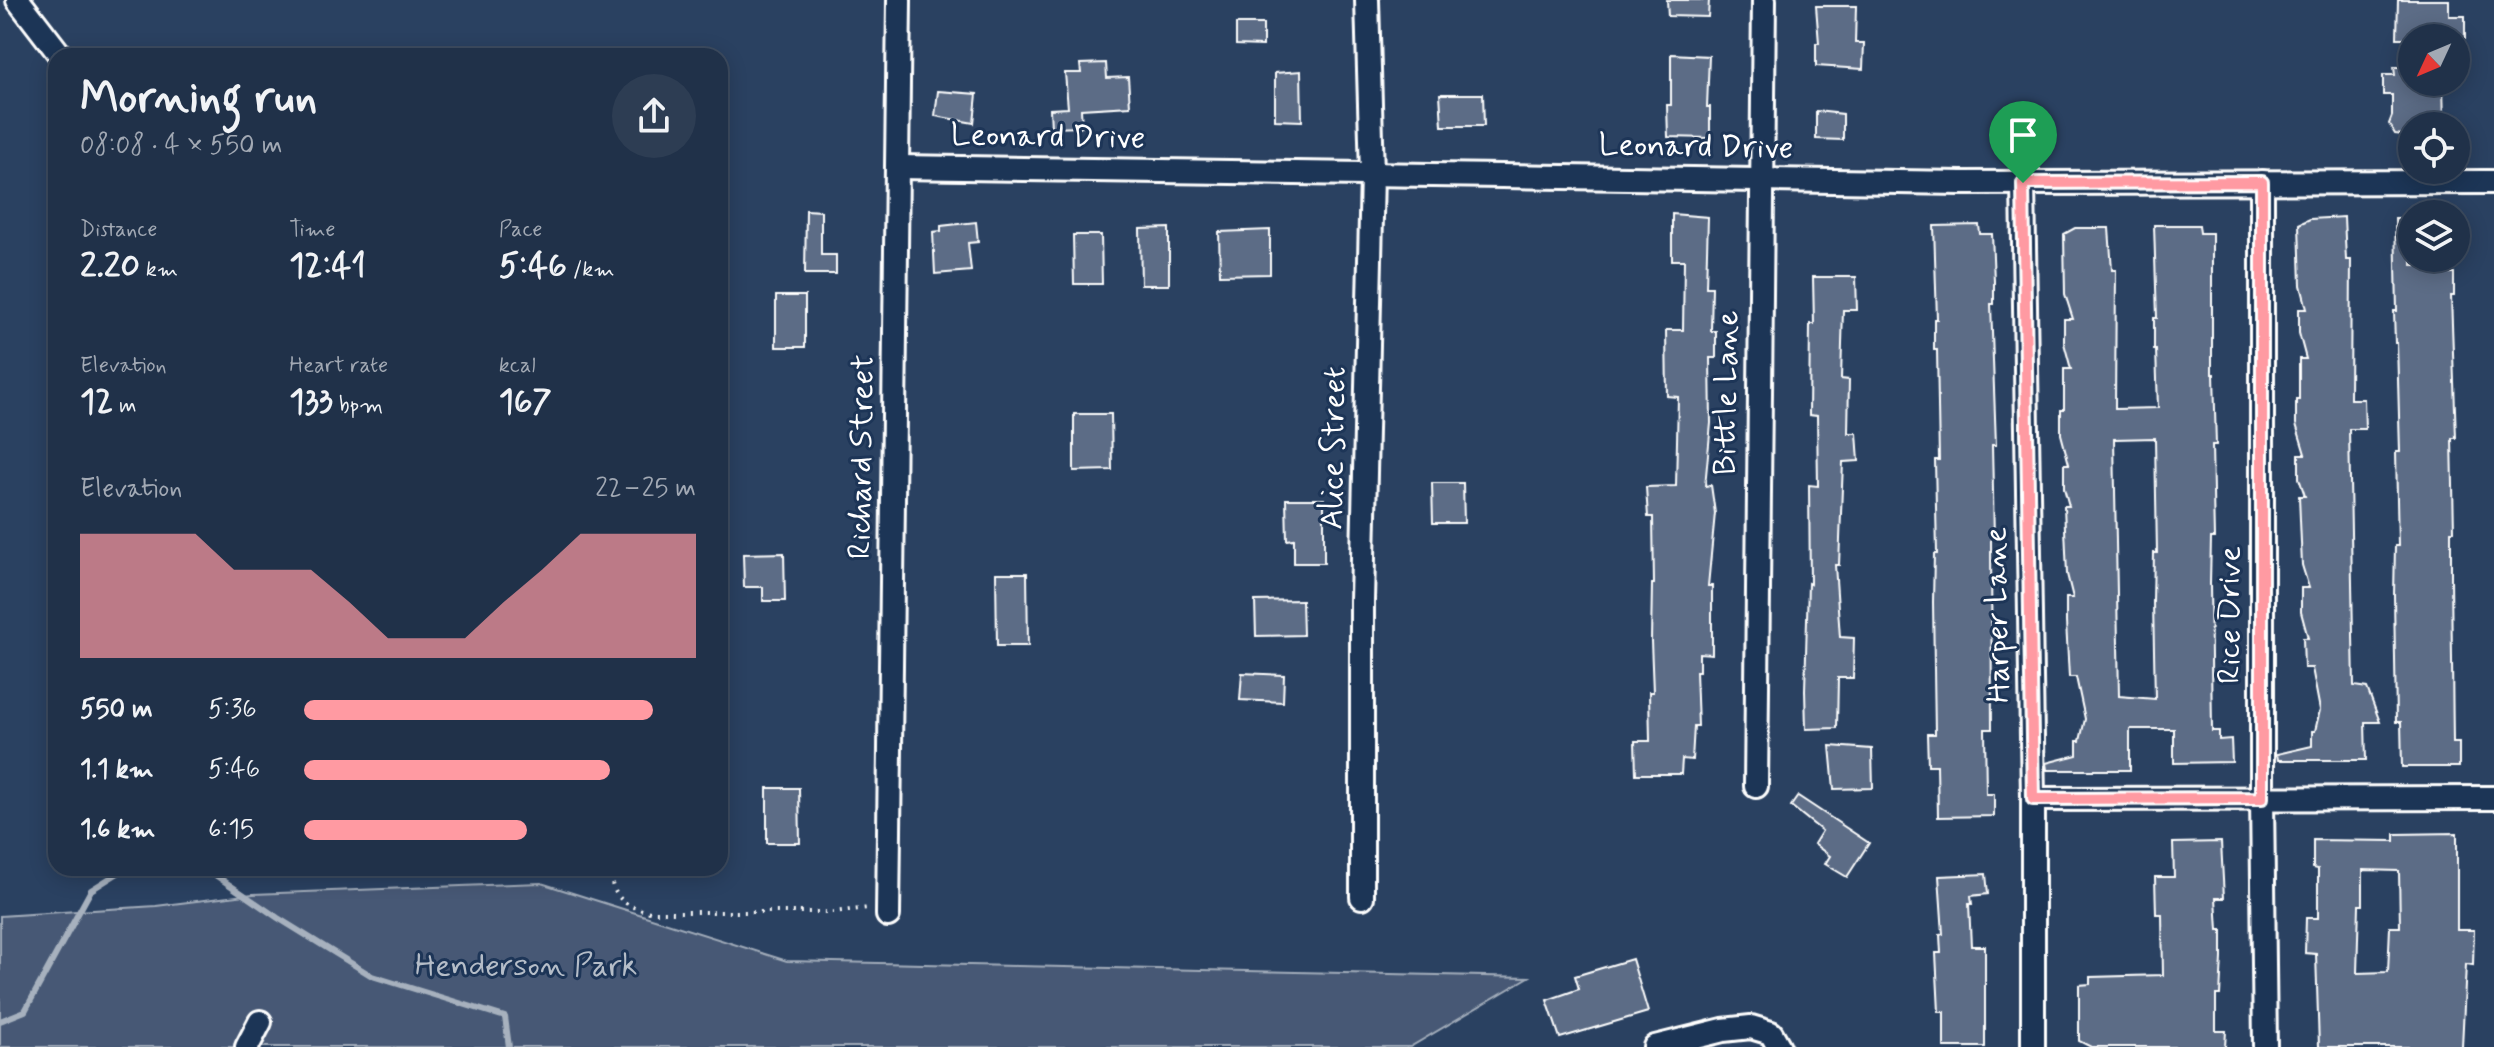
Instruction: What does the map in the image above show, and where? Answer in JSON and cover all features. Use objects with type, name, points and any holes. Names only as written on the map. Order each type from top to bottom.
[{"type":"street","points":[[18,0],[55,48]]},
{"type":"street","name":"Richard Street","points":[[888,910],[899,0]]},
{"type":"street","name":"Alice Street","points":[[1362,897],[1362,601],[1372,174],[1367,0]]},
{"type":"street","name":"Bittle Lane","points":[[1756,786],[1764,0]]},
{"type":"street","name":"Leonard Drive","points":[[898,167],[2023,183],[2494,182]]},
{"type":"street","name":"Rice Drive","points":[[2262,182],[2265,1047]]},
{"type":"street","name":"Harper Lane","points":[[2023,183],[2033,799],[2033,1047]]},
{"type":"street","points":[[2033,799],[2494,798]]},
{"type":"street","points":[[247,1047],[260,1022]]},
{"type":"street","points":[[1655,1047],[1723,1030],[1751,1027],[1775,1040]]},
{"type":"path","points":[[611,876],[616,895],[630,908],[650,912],[888,910]]},
{"type":"green space","name":"Henderson Park","points":[[541,883],[787,961],[1529,977],[1410,1047],[0,1047],[0,916],[156,906],[253,894]]},
{"type":"building","points":[[1667,0],[1709,0],[1708,17],[1668,16]]},
{"type":"building","points":[[2398,0],[2449,0],[2449,16],[2465,16],[2465,24],[2398,24],[2397,38]]},
{"type":"building","points":[[1816,6],[1856,6],[1855,43],[1864,43],[1863,69],[1816,66],[1816,43],[1819,43]]},
{"type":"building","points":[[1236,24],[1263,24],[1263,46],[1236,45]]},
{"type":"building","points":[[1671,54],[1709,56],[1707,107],[1710,107],[1710,138],[1668,137]]},
{"type":"building","points":[[1106,63],[1107,78],[1128,77],[1130,106],[1081,109],[1082,127],[1051,128],[1050,109],[1068,108],[1065,73],[1081,73],[1080,64]]},
{"type":"building","points":[[2394,67],[2398,67],[2398,96],[2443,96],[2444,112],[2398,112],[2398,134],[2395,134],[2389,124],[2392,95],[2383,95],[2383,75],[2395,75]]},
{"type":"building","points":[[1301,71],[1302,121],[1275,120],[1275,73]]},
{"type":"building","points":[[938,91],[977,94],[974,123],[935,116]]},
{"type":"building","points":[[1440,94],[1483,94],[1484,126],[1442,126]]},
{"type":"building","points":[[1816,111],[1843,114],[1843,140],[1816,139]]},
{"type":"building","points":[[806,210],[821,211],[821,255],[836,255],[836,274],[805,274]]},
{"type":"building","points":[[1672,214],[1708,217],[1706,287],[1712,287],[1711,331],[1716,331],[1716,358],[1710,358],[1711,423],[1705,486],[1711,485],[1715,513],[1708,586],[1712,586],[1712,654],[1699,653],[1699,671],[1696,671],[1698,726],[1694,726],[1692,760],[1682,759],[1681,774],[1636,774],[1635,741],[1650,741],[1649,692],[1653,692],[1653,517],[1648,517],[1646,487],[1676,486],[1678,397],[1667,396],[1666,330],[1683,330],[1684,260],[1672,260]]},
{"type":"building","points":[[2344,217],[2346,260],[2351,260],[2350,399],[2364,399],[2365,429],[2349,429],[2354,686],[2367,688],[2380,722],[2365,722],[2366,760],[2278,760],[2277,754],[2312,746],[2312,731],[2315,731],[2320,710],[2312,668],[2304,668],[2303,638],[2308,638],[2301,612],[2301,588],[2309,588],[2302,565],[2299,496],[2305,496],[2299,478],[2299,454],[2305,454],[2296,424],[2299,359],[2306,359],[2299,333],[2299,309],[2307,309],[2301,285],[2299,224],[2310,219]]},
{"type":"building","points":[[2395,218],[2398,218],[2398,272],[2454,273],[2454,296],[2451,296],[2456,438],[2452,438],[2454,531],[2451,531],[2451,577],[2453,743],[2459,743],[2459,767],[2402,767],[2401,722],[2396,722],[2394,595],[2395,546],[2398,546],[2396,452],[2400,452],[2394,311],[2397,311]]},
{"type":"building","points":[[976,222],[978,242],[968,243],[971,271],[935,274],[933,232],[941,231],[941,226]]},
{"type":"building","points":[[1979,225],[1980,234],[1992,234],[1994,281],[1994,304],[1991,304],[1996,445],[1992,445],[1992,729],[1985,729],[1986,794],[1994,794],[1994,816],[1938,817],[1937,765],[1928,765],[1927,734],[1935,734],[1935,460],[1939,460],[1937,350],[1934,350],[1934,319],[1937,319],[1934,226]]},
{"type":"building","points":[[2154,225],[2199,225],[2200,233],[2212,233],[2212,374],[2216,445],[2212,445],[2214,538],[2211,538],[2210,584],[2212,731],[2219,731],[2219,740],[2231,739],[2232,762],[2174,763],[2174,729],[2130,729],[2130,770],[2047,770],[2046,763],[2077,755],[2077,741],[2080,741],[2085,719],[2076,677],[2069,677],[2066,622],[2066,598],[2073,598],[2067,574],[2064,506],[2069,506],[2064,488],[2064,464],[2069,464],[2061,434],[2061,410],[2064,410],[2064,369],[2071,369],[2064,343],[2064,319],[2073,319],[2065,294],[2064,234],[2075,228],[2109,228],[2112,270],[2116,270],[2115,409],[2158,408],[2154,350],[2154,318],[2157,318]],"holes":[[[2155,438],[2157,553],[2154,553],[2153,602],[2155,699],[2119,696],[2114,439]]]},
{"type":"building","points":[[1169,228],[1169,285],[1141,285],[1140,229]]},
{"type":"building","points":[[1270,230],[1270,274],[1220,275],[1219,232]]},
{"type":"building","points":[[1073,235],[1101,235],[1102,284],[1074,284]]},
{"type":"building","points":[[1813,277],[1856,277],[1857,310],[1843,310],[1841,379],[1849,380],[1848,433],[1857,433],[1859,461],[1843,462],[1839,565],[1835,565],[1840,637],[1854,638],[1853,678],[1838,678],[1837,728],[1806,729],[1809,485],[1818,486],[1817,416],[1809,415]]},
{"type":"building","points":[[776,296],[805,296],[805,347],[776,347]]},
{"type":"building","points":[[1074,414],[1111,414],[1112,470],[1074,471]]},
{"type":"building","points":[[1432,483],[1463,483],[1464,523],[1433,523]]},
{"type":"building","points":[[1286,499],[1324,499],[1324,563],[1294,563],[1294,539],[1287,540]]},
{"type":"building","points":[[784,553],[785,601],[763,601],[763,587],[744,587],[743,554]]},
{"type":"building","points":[[996,573],[1027,573],[1028,646],[997,646]]},
{"type":"building","points":[[1302,600],[1303,635],[1256,636],[1255,601]]},
{"type":"building","points":[[1242,673],[1284,675],[1283,702],[1240,700]]},
{"type":"building","points":[[1830,746],[1872,749],[1873,788],[1834,789]]},
{"type":"building","points":[[767,788],[799,788],[800,843],[767,843]]},
{"type":"building","points":[[1798,796],[1869,843],[1847,877],[1825,864],[1830,856],[1814,844],[1822,831],[1791,806]]},
{"type":"building","points":[[2457,833],[2457,930],[2474,930],[2473,965],[2466,964],[2462,1047],[2319,1047],[2316,954],[2305,953],[2306,918],[2318,918],[2318,869],[2313,868],[2313,840],[2395,841],[2395,834]],"holes":[[[2363,870],[2399,871],[2400,927],[2390,927],[2388,972],[2357,973]]]},
{"type":"building","points":[[2221,842],[2224,898],[2216,898],[2218,930],[2222,930],[2222,958],[2220,995],[2216,995],[2216,1031],[2226,1031],[2225,1047],[2091,1047],[2079,1041],[2079,985],[2090,984],[2090,977],[2163,975],[2162,914],[2156,914],[2155,877],[2174,877],[2173,843]]},
{"type":"building","points":[[1986,874],[1988,894],[1971,896],[1972,904],[1969,904],[1971,946],[1985,946],[1985,1047],[1944,1047],[1944,1012],[1939,1012],[1936,953],[1941,953],[1940,935],[1943,934],[1939,876]]},
{"type":"building","points":[[1632,959],[1648,1012],[1560,1038],[1547,1000],[1579,989],[1575,976]]},
{"type":"waterway","points":[[0,1021],[25,1011],[91,890],[113,876]]},
{"type":"waterway","points":[[217,876],[372,976],[505,1017],[509,1047]]},
{"type":"route","points":[[2262,182],[2262,798],[2033,799],[2023,183],[2262,182]]}]
